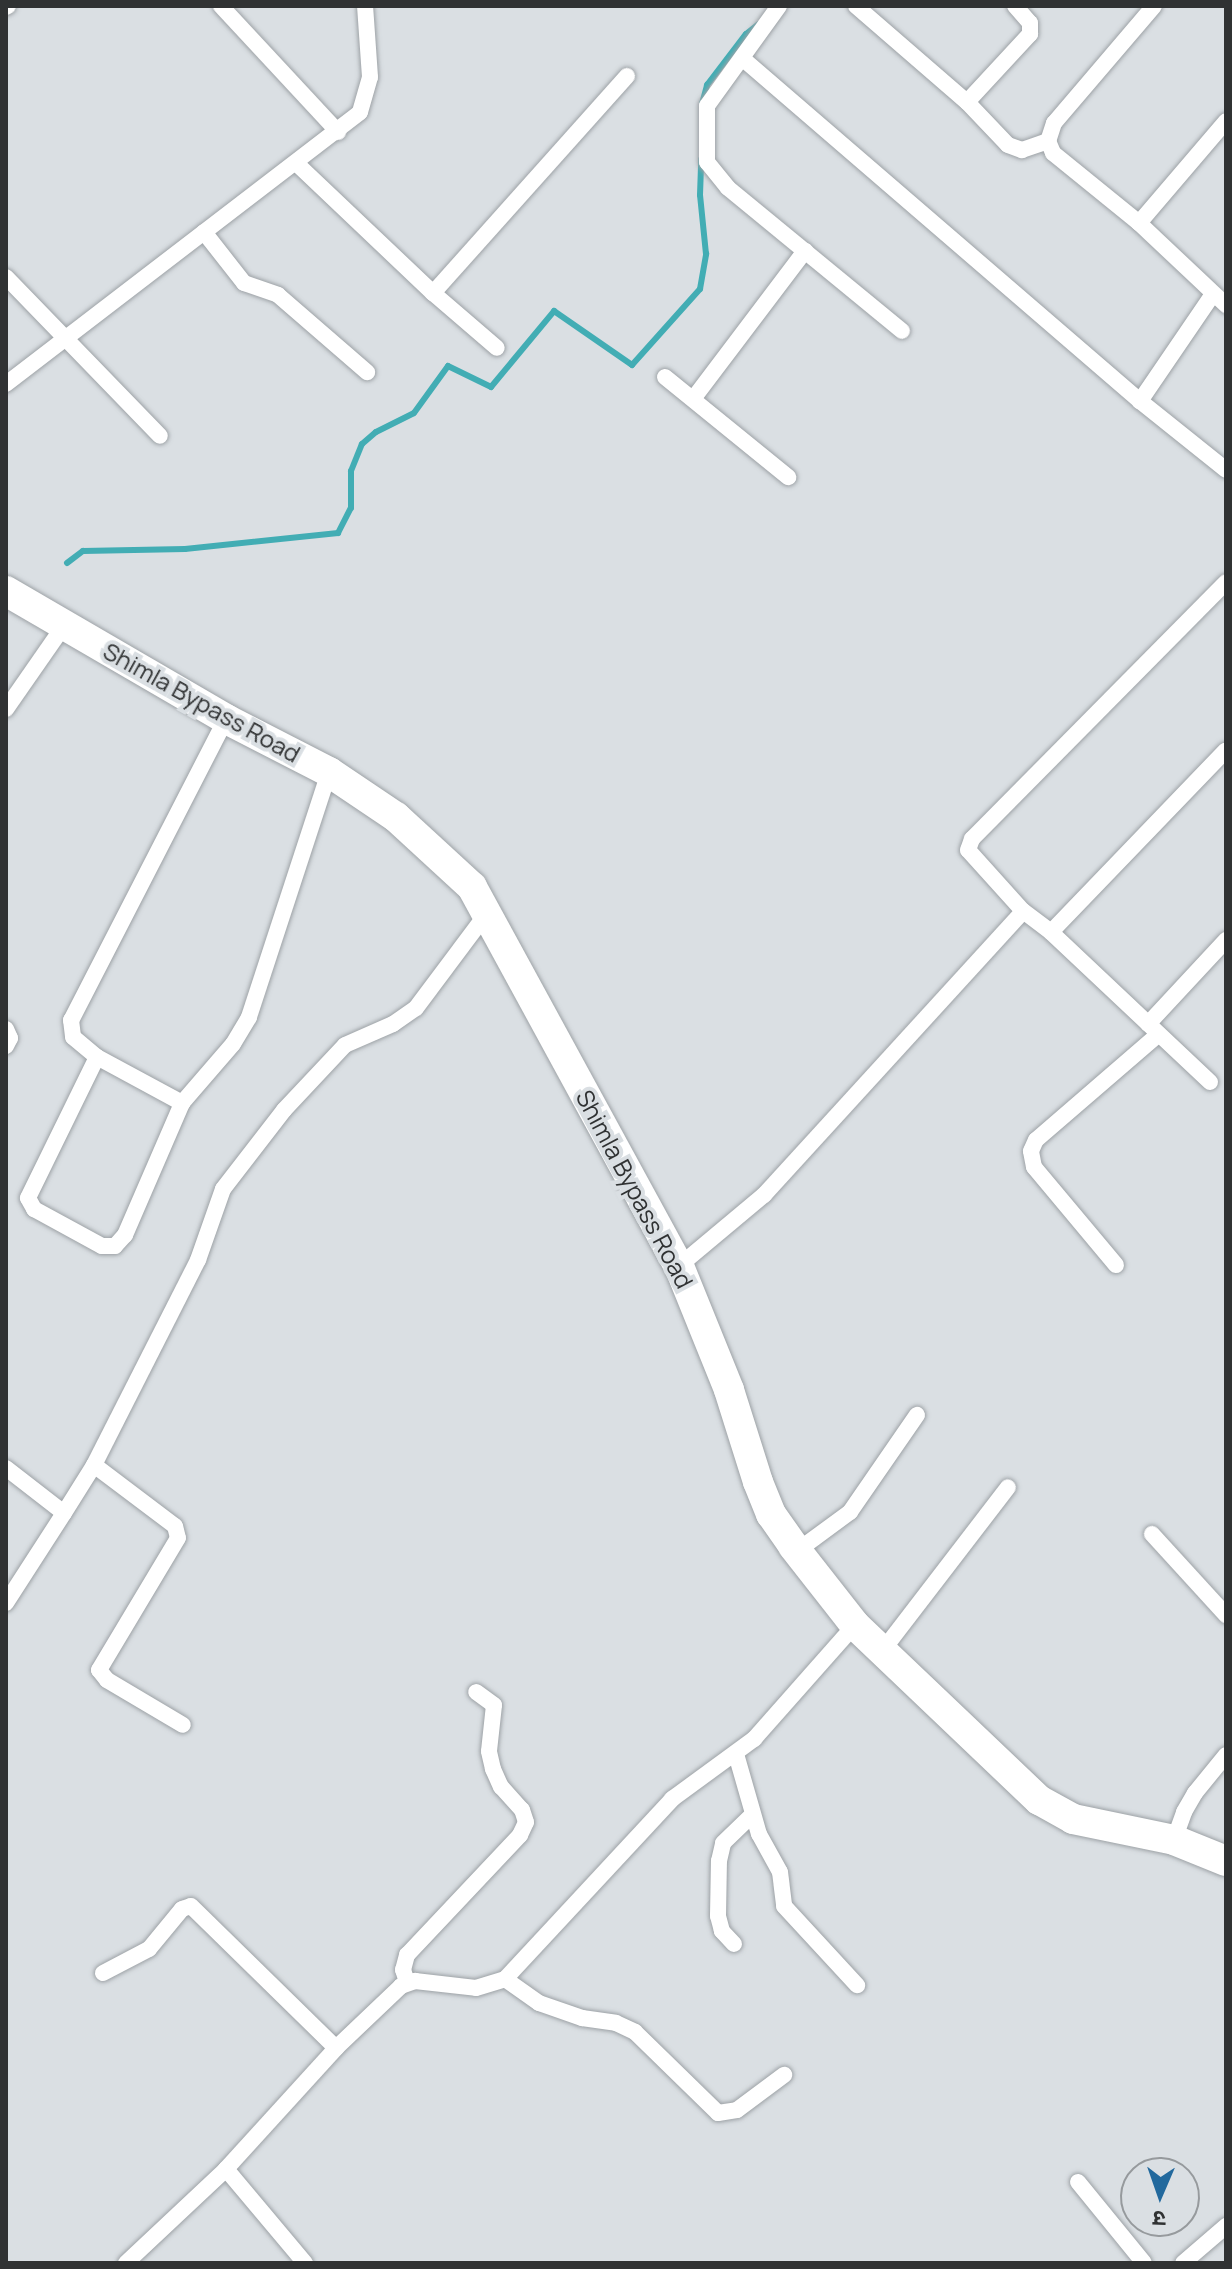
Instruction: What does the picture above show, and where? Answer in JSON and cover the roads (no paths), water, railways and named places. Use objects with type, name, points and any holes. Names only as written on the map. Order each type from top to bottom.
[{"type":"highway","name":"Shimla Bypass Road","points":[[6,591],[226,719],[329,772],[385,811],[472,887],[679,1266],[729,1390],[771,1514],[797,1551],[855,1625],[997,1762],[1055,1811],[1073,1819],[1174,1840],[1226,1861]]},
{"type":"street","points":[[221,6],[338,132]]},
{"type":"street","points":[[6,384],[338,132],[360,112],[368,95],[365,6]]},
{"type":"street","points":[[779,6],[707,106],[707,162],[728,188],[902,331]]},
{"type":"street","points":[[856,6],[967,102],[1015,149],[1022,150],[1048,141]]},
{"type":"street","points":[[967,102],[1030,34],[1030,23],[1015,6]]},
{"type":"street","points":[[1154,6],[1054,123],[1048,141],[1053,153],[1139,223],[1226,305]]},
{"type":"street","points":[[742,58],[1140,401],[1226,470]]},
{"type":"street","points":[[433,293],[627,76]]},
{"type":"street","points":[[1139,223],[1226,121]]},
{"type":"street","points":[[296,163],[433,293],[497,348]]},
{"type":"street","points":[[204,232],[244,283],[278,295],[367,372]]},
{"type":"street","points":[[693,399],[805,251]]},
{"type":"street","points":[[6,277],[160,436]]},
{"type":"street","points":[[1140,401],[1213,294]]},
{"type":"street","points":[[665,377],[788,477]]},
{"type":"street","points":[[1210,1082],[1051,932],[1023,911],[970,855],[972,839],[1226,582]]},
{"type":"street","points":[[6,709],[65,624]]},
{"type":"street","points":[[182,1103],[97,1057],[73,1037],[71,1020],[226,719]]},
{"type":"street","points":[[1051,932],[1226,750]]},
{"type":"street","points":[[97,1057],[28,1198],[34,1209],[102,1246],[115,1246],[125,1235],[182,1103],[233,1044],[249,1017],[329,772]]},
{"type":"street","points":[[679,1266],[764,1195],[1023,911]]},
{"type":"street","points":[[6,1603],[94,1465],[198,1260],[223,1189],[284,1110],[345,1045],[393,1024],[416,1008],[487,913]]},
{"type":"street","points":[[1116,1265],[1034,1167],[1031,1151],[1036,1140],[1153,1029],[1226,940]]},
{"type":"street","points":[[6,1029],[10,1038],[6,1046]]},
{"type":"street","points":[[797,1551],[850,1512],[917,1415]]},
{"type":"street","points":[[94,1465],[175,1526],[178,1538],[99,1670],[107,1680],[183,1725]]},
{"type":"street","points":[[6,1468],[64,1513]]},
{"type":"street","points":[[883,1650],[1008,1487]]},
{"type":"street","points":[[1152,1534],[1226,1615]]},
{"type":"street","points":[[126,2263],[226,2169],[336,2048],[407,1982],[476,1988],[505,1979],[672,1799],[754,1739],[855,1625]]},
{"type":"street","points":[[407,1982],[403,1970],[407,1955],[520,1835],[526,1822],[522,1810],[501,1787],[493,1769],[489,1751],[494,1705],[476,1692]]},
{"type":"street","points":[[736,1754],[759,1834],[780,1872],[784,1906],[857,1985]]},
{"type":"street","points":[[1174,1840],[1195,1793],[1226,1755]]},
{"type":"street","points":[[734,1944],[722,1931],[718,1916],[719,1861],[723,1843],[752,1815]]},
{"type":"street","points":[[103,1973],[149,1949],[182,1909],[191,1906],[336,2048]]},
{"type":"street","points":[[505,1979],[539,2003],[582,2018],[616,2023],[635,2032],[718,2113],[737,2110],[784,2075]]},
{"type":"street","points":[[226,2169],[305,2263]]},
{"type":"street","points":[[1078,2182],[1144,2263]]},
{"type":"street","points":[[1183,2263],[1226,2226]]},
{"type":"waterway","points":[[702,104],[707,85],[746,34],[759,24]]},
{"type":"waterway","points":[[67,563],[83,551],[185,549],[338,533],[351,508],[351,471],[362,444],[376,432],[414,413],[448,366],[491,387],[554,311],[632,365],[700,289],[706,254],[700,195],[701,159]]}]
